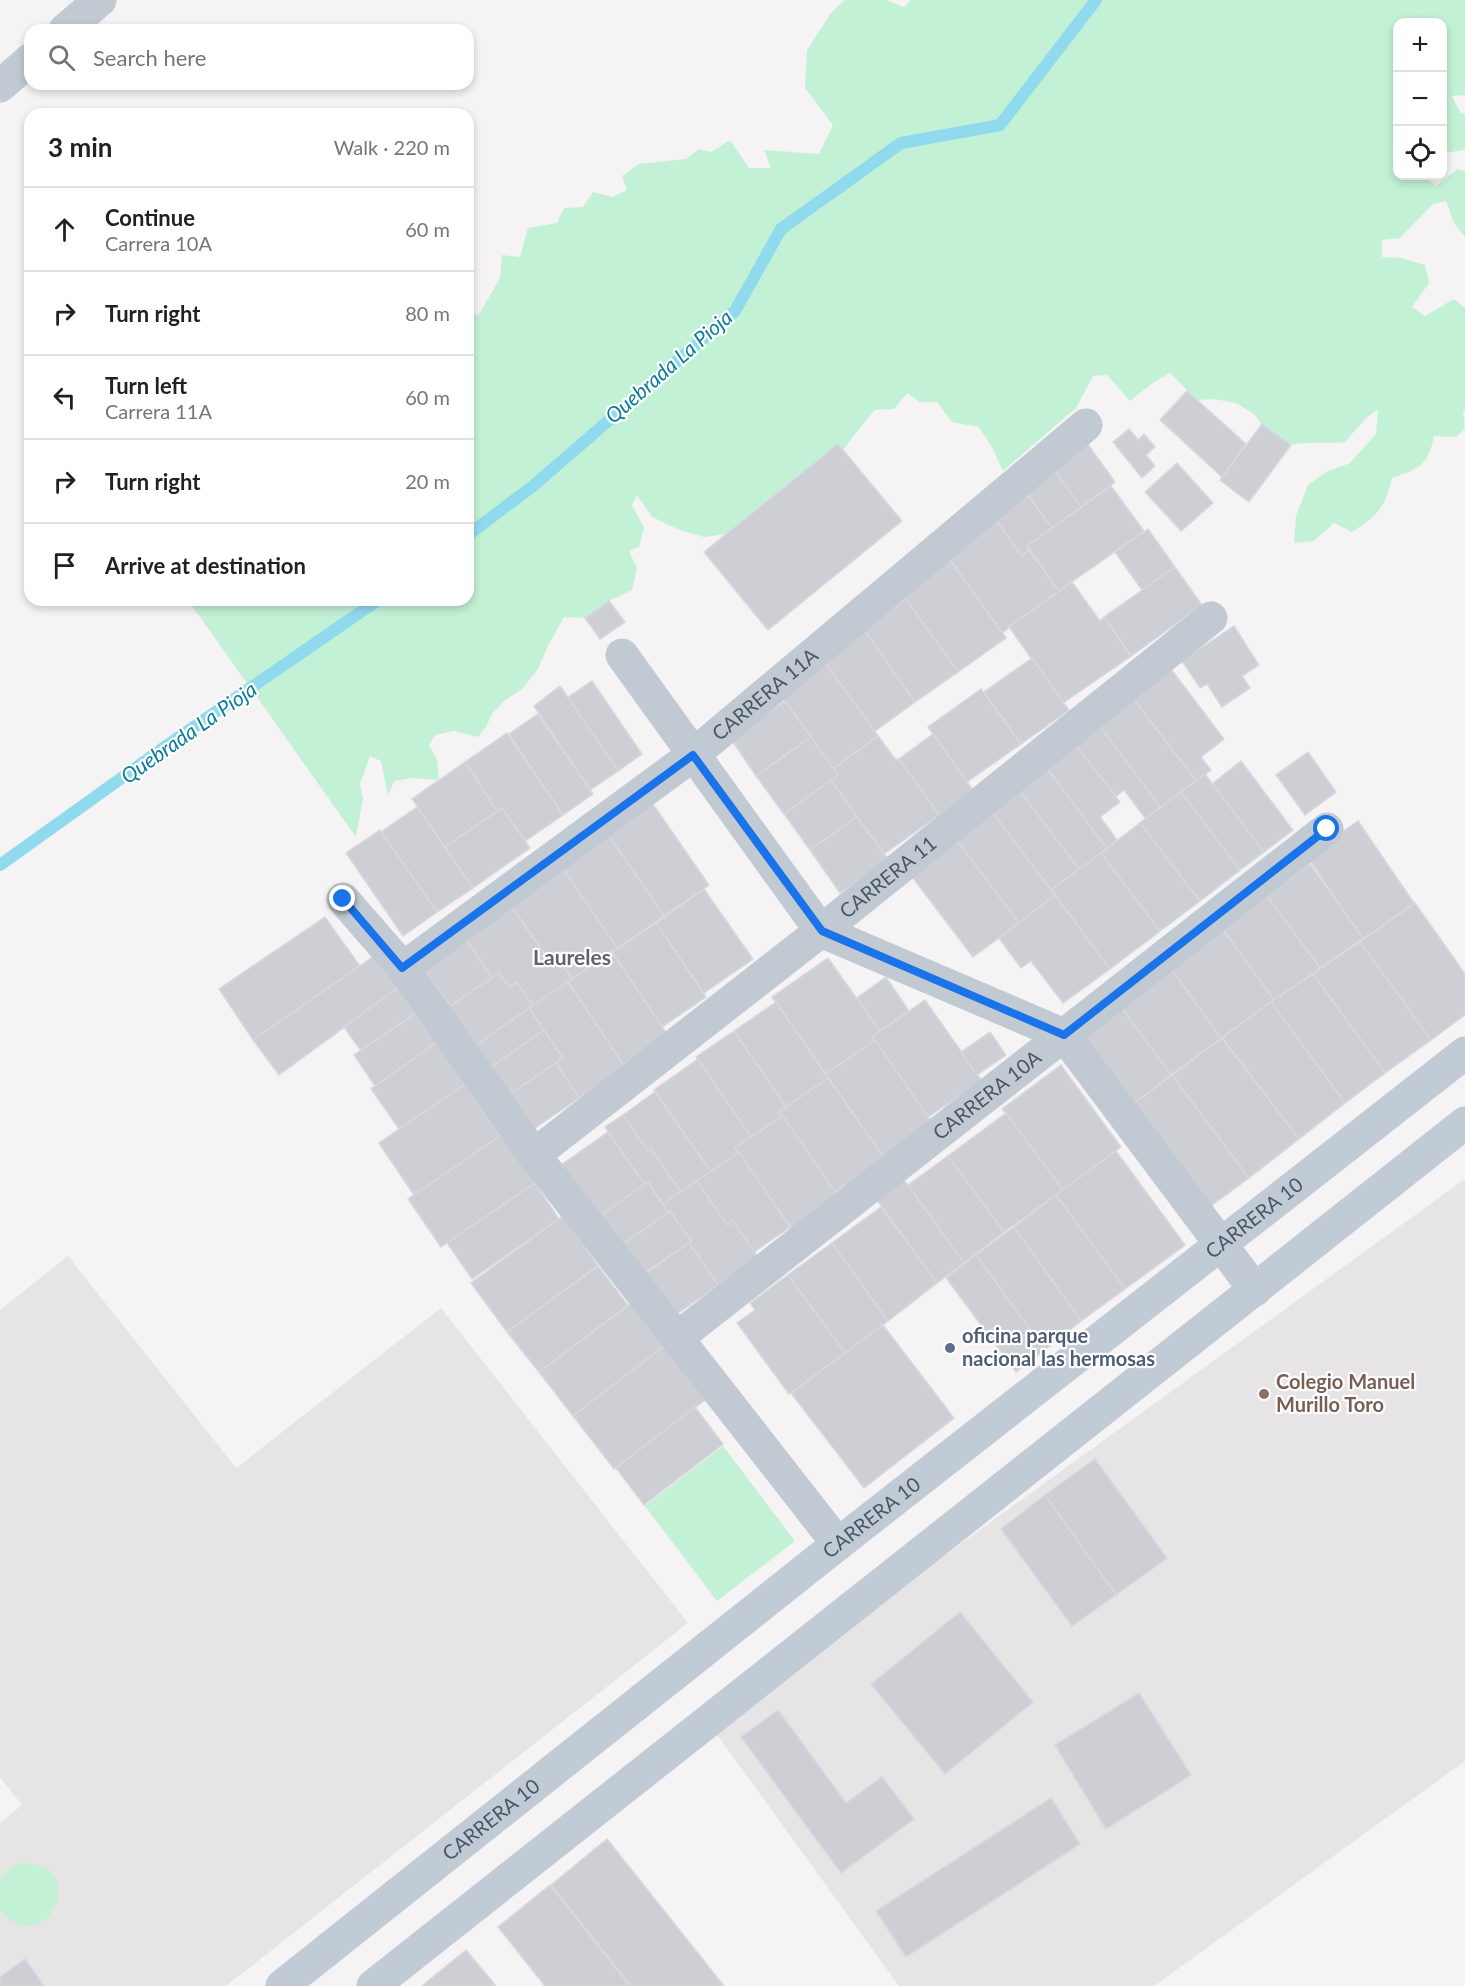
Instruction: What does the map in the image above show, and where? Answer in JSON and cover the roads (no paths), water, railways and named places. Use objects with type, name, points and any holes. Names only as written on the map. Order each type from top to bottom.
[{"type":"main road","name":"CARRERA 10","points":[[282,1986],[838,1544],[1465,1053]]},
{"type":"main road","points":[[373,1986],[1465,1123]]},
{"type":"street","points":[[72,24],[100,0]]},
{"type":"street","points":[[0,86],[24,65]]},
{"type":"street","name":"CARRERA 11A","points":[[402,968],[693,755],[1086,425]]},
{"type":"street","name":"CARRERA 11","points":[[534,1155],[822,931],[1211,618]]},
{"type":"street","points":[[622,655],[822,931],[1064,1035],[1255,1290]]},
{"type":"street","name":"CARRERA 10A","points":[[677,1338],[1327,829]]},
{"type":"street","points":[[343,899],[402,968],[534,1155],[838,1544]]},
{"type":"waterway","name":"Quebrada La Pioja","points":[[474,530],[533,486],[735,311],[781,229],[901,143],[1000,125],[1096,0]]},
{"type":"waterway","name":"Quebrada La Pioja","points":[[0,865],[162,749],[369,606]]},
{"type":"place","name":"oficina parque nacional las hermosas","points":[[950,1348]]},
{"type":"place","name":"Colegio Manuel Murillo Toro","points":[[1264,1394]]},
{"type":"district","name":"Laureles","points":[[572,958]]}]
